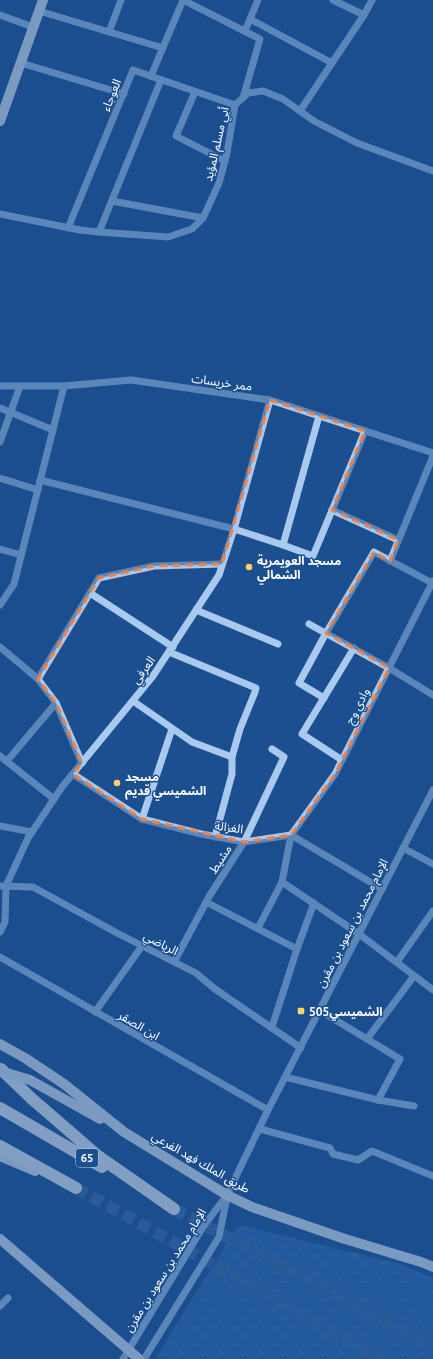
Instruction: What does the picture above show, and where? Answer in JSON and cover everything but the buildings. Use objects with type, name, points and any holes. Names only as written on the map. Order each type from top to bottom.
[{"type":"highway","name":"65","points":[[0,1068],[31,1098],[98,1156],[174,1209],[0,1108]]},
{"type":"highway","points":[[0,1146],[76,1188]]},
{"type":"main road","points":[[0,121],[4,98],[21,63],[43,0]]},
{"type":"main road","name":"طريق الملك فهد الفرعي","points":[[0,1044],[25,1058],[64,1084],[124,1132],[227,1195],[260,1210],[433,1267]]},
{"type":"main road","points":[[0,1071],[30,1080],[124,1132]]},
{"type":"main road","points":[[0,1156],[76,1188]]},
{"type":"main road","points":[[0,1239],[139,1359]]},
{"type":"street","points":[[109,32],[121,0]]},
{"type":"street","points":[[151,76],[183,0],[260,39],[243,98]]},
{"type":"street","points":[[245,31],[258,0]]},
{"type":"street","points":[[333,0],[364,15]]},
{"type":"street","points":[[300,111],[364,15],[372,0]]},
{"type":"street","points":[[39,11],[163,48]]},
{"type":"street","points":[[0,15],[33,28]]},
{"type":"street","points":[[250,19],[332,63]]},
{"type":"street","points":[[21,63],[124,94]]},
{"type":"street","name":"العوجاء","points":[[68,228],[133,70],[235,105]]},
{"type":"street","points":[[99,232],[161,80]]},
{"type":"street","name":"أبي مسلم المؤيد","points":[[0,214],[68,228],[99,232],[168,237],[192,229],[203,218],[219,183],[225,161],[235,105],[248,93],[263,91],[284,99],[314,121],[357,143],[433,171]]},
{"type":"street","points":[[195,92],[176,136],[225,161]]},
{"type":"street","points":[[112,201],[203,218]]},
{"type":"street","name":"ممر خريسات","points":[[0,386],[64,386],[131,380],[270,400],[433,455]]},
{"type":"street","points":[[0,442],[20,386]]},
{"type":"street","points":[[0,605],[14,584],[64,386]]},
{"type":"street","name":"العرفي","points":[[0,932],[5,922],[3,886],[28,838],[73,774],[153,676],[219,575],[234,529],[270,400]]},
{"type":"street","points":[[0,408],[53,430]]},
{"type":"street","points":[[283,545],[319,416]]},
{"type":"street","points":[[40,480],[234,529],[313,556],[365,431]]},
{"type":"street","points":[[390,561],[433,455]]},
{"type":"street","points":[[0,478],[38,490]]},
{"type":"street","points":[[332,510],[398,540]]},
{"type":"street","points":[[0,549],[21,555]]},
{"type":"street","points":[[324,698],[299,683],[326,633],[374,552],[433,582]]},
{"type":"street","points":[[38,679],[99,578],[154,566],[222,564]]},
{"type":"street","name":"وادي وج","points":[[291,835],[335,774],[433,582]]},
{"type":"street","points":[[90,593],[171,649],[256,688],[240,729],[232,757],[232,774],[215,836]]},
{"type":"street","points":[[196,610],[278,644]]},
{"type":"street","points":[[309,624],[389,668],[433,695]]},
{"type":"street","points":[[0,647],[38,679],[56,703],[82,763]]},
{"type":"street","points":[[342,760],[302,734],[354,648]]},
{"type":"street","points":[[133,701],[192,742],[232,757]]},
{"type":"street","points":[[7,761],[56,703]]},
{"type":"street","points":[[142,819],[172,729]]},
{"type":"street","name":"مشيط","points":[[174,962],[206,902],[244,842],[284,757],[272,749]]},
{"type":"street","points":[[0,756],[54,799]]},
{"type":"street","name":"الغزالة","points":[[73,774],[142,819],[201,834],[244,842],[291,835]]},
{"type":"street","name":"الإمام محمد بن سعود بن مقرن","points":[[123,1359],[203,1227],[227,1195],[268,1110],[433,790]]},
{"type":"street","points":[[0,826],[32,832]]},
{"type":"street","points":[[258,928],[282,882],[291,835],[382,889]]},
{"type":"street","points":[[404,848],[433,864]]},
{"type":"street","points":[[282,882],[360,934],[433,990]]},
{"type":"street","name":"الرياضي","points":[[3,886],[33,887],[142,946],[196,973],[215,989],[301,1048]]},
{"type":"street","points":[[206,902],[297,949]]},
{"type":"street","points":[[272,1027],[297,949],[314,903]]},
{"type":"street","points":[[397,962],[433,911]]},
{"type":"street","points":[[95,1012],[142,946]]},
{"type":"street","name":"ابن الصقر","points":[[0,956],[95,1012],[268,1110]]},
{"type":"street","points":[[367,1039],[414,976]]},
{"type":"street","points":[[319,1010],[400,1059],[378,1100]]},
{"type":"street","points":[[286,1077],[378,1100],[414,1106]]},
{"type":"street","points":[[260,1129],[330,1148],[333,1154],[358,1160],[372,1151],[433,1176]]},
{"type":"street","name":"الإمام محمد بن سعود بن مقرن","points":[[144,1359],[218,1237],[227,1195]]},
{"type":"street","points":[[0,1306],[8,1298]]},
{"type":"highlighted area","points":[[270,400],[365,431],[332,510],[398,540],[390,561],[374,552],[326,633],[389,668],[335,774],[291,835],[244,842],[142,819],[73,774],[82,763],[56,703],[38,679],[99,578],[154,566],[222,564]]},
{"type":"green space","points":[[245,1226],[400,1264],[433,1278],[433,1359],[161,1359],[157,1356],[236,1228]]},
{"type":"tunnel","points":[[76,1188],[383,1359]]},
{"type":"tunnel","points":[[174,1209],[433,1347]]},
{"type":"place","name":"مسجد العويمرية الشمالي","points":[[249,567]]},
{"type":"place","name":"مسجد الشميسي قديم","points":[[117,783]]},
{"type":"place","name":"الشميسي505","points":[[301,1011]]}]
